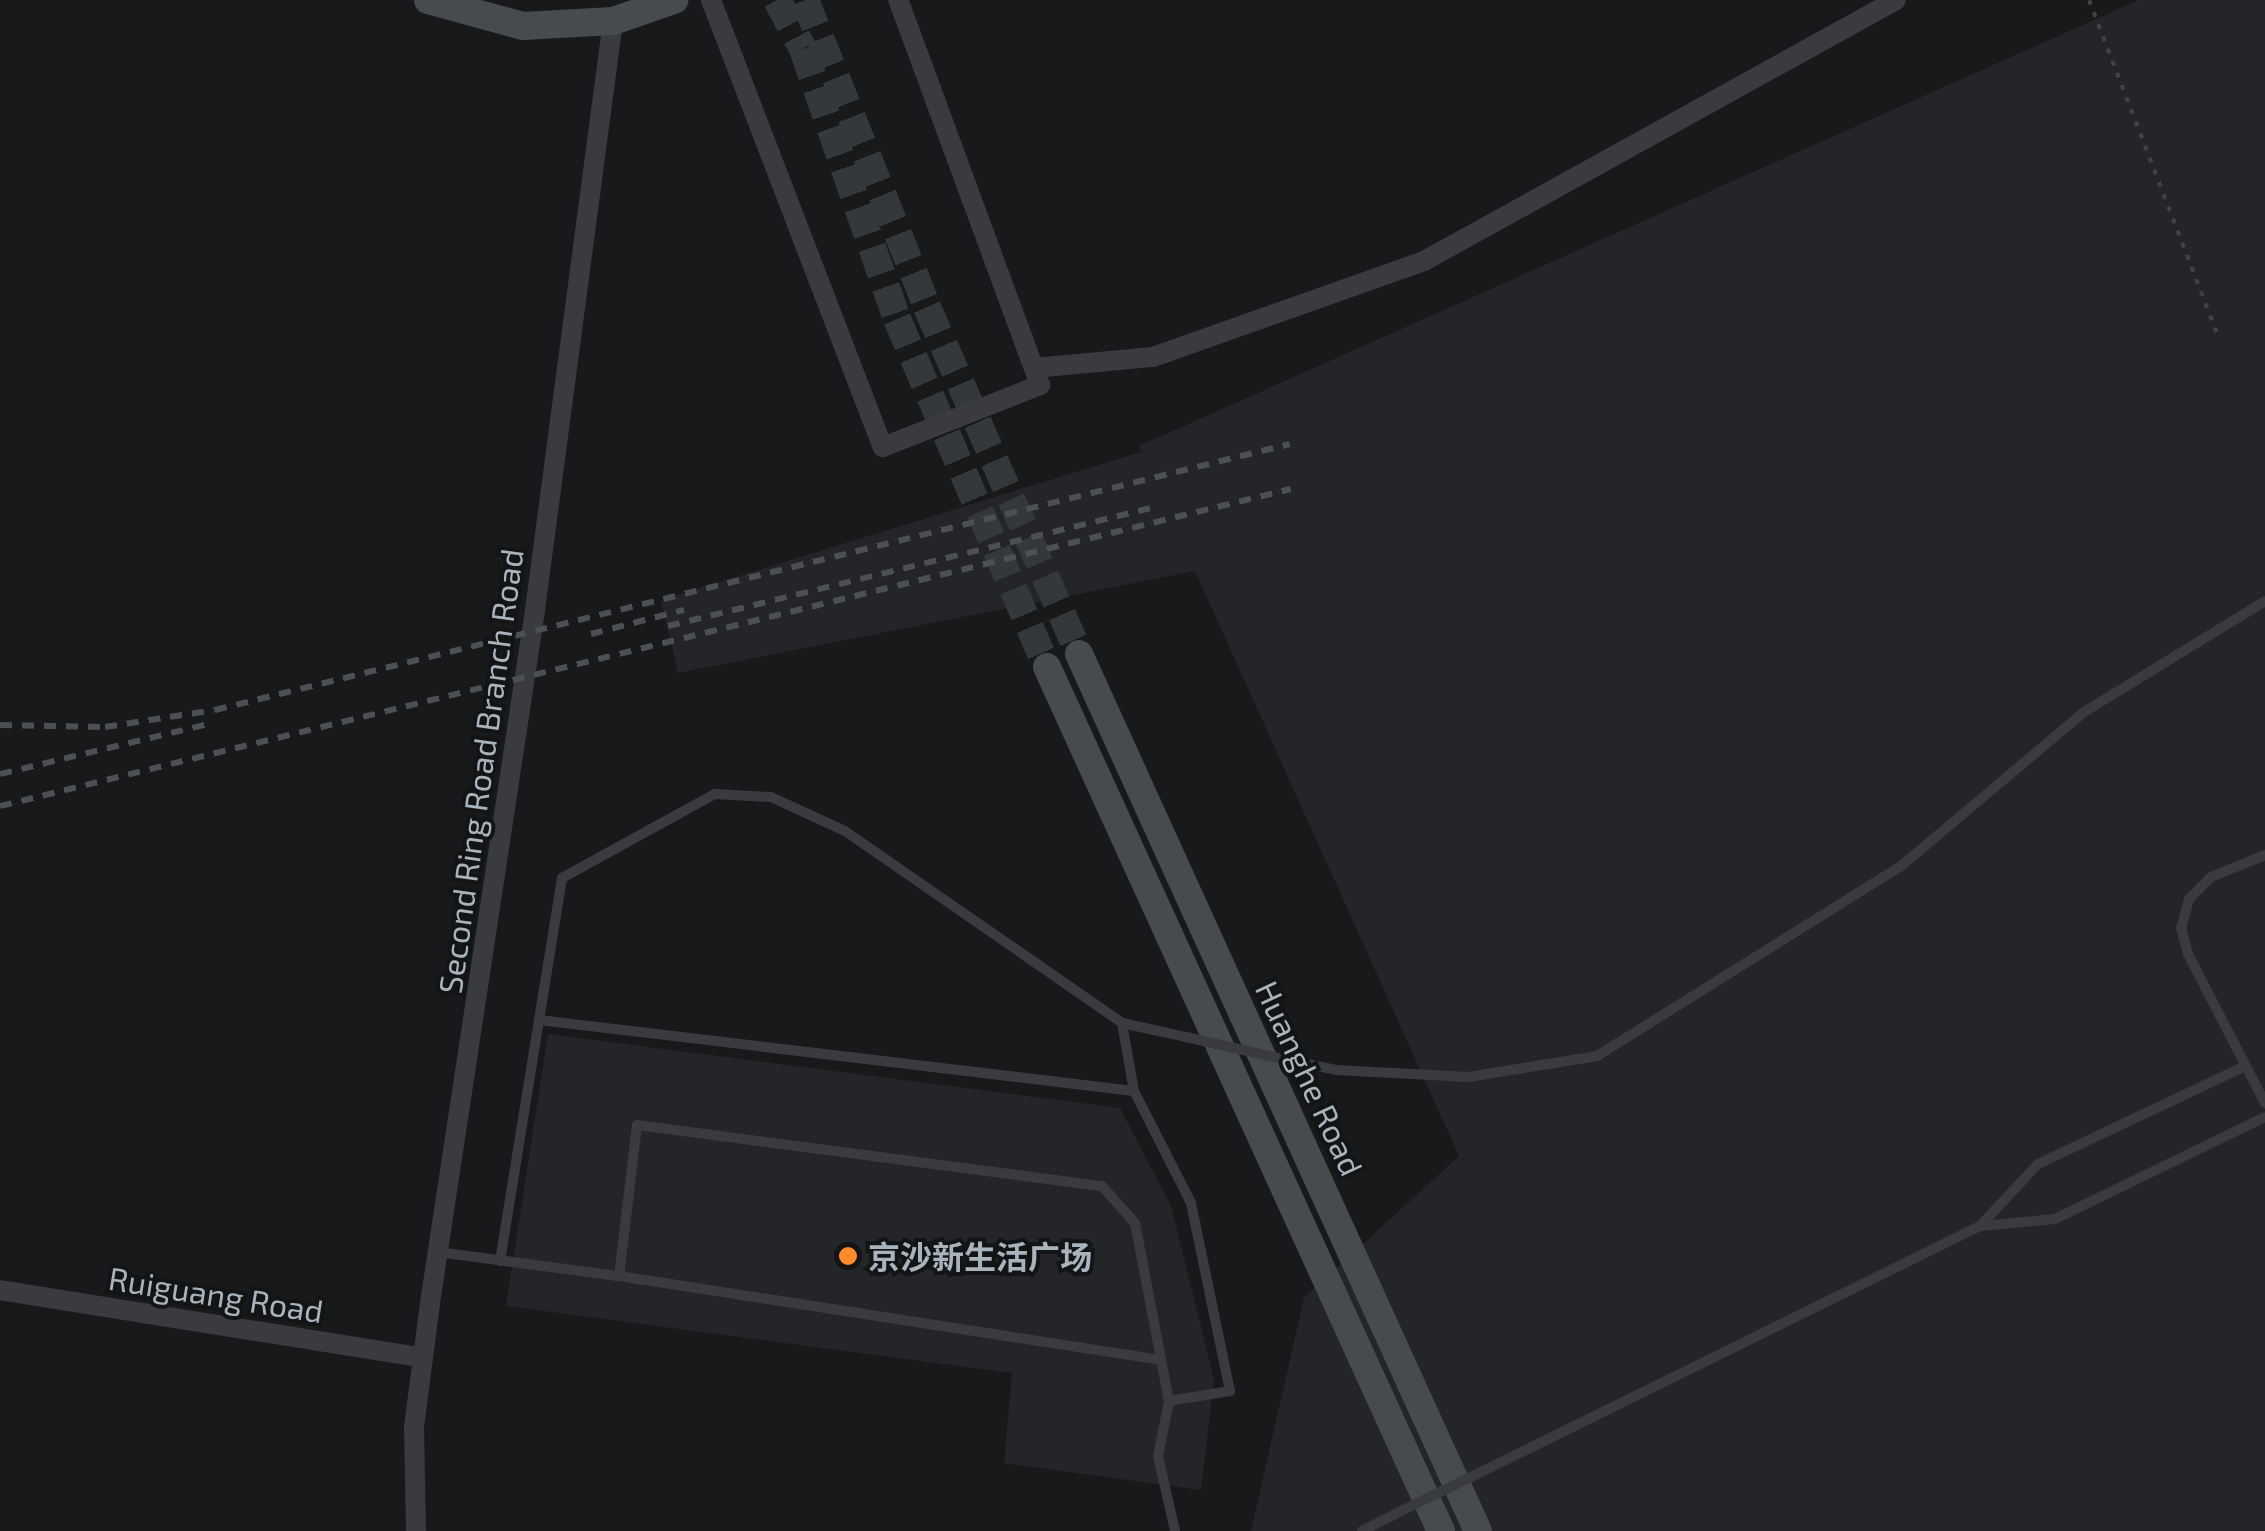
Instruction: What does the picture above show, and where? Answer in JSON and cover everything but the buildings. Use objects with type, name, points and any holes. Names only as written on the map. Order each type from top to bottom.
[{"type":"main road","points":[[428,0],[524,26],[613,20],[674,0]]},
{"type":"main road","name":"Huanghe Road","points":[[1078,654],[1478,1531]]},
{"type":"main road","points":[[1047,667],[1440,1531]]},
{"type":"street","points":[[711,0],[883,447],[1040,385],[898,0]]},
{"type":"street","points":[[1034,368],[1153,357],[1424,261],[1896,0]]},
{"type":"street","name":"Second Ring Road Branch Road","points":[[416,1531],[414,1427],[536,610],[613,20]]},
{"type":"street","name":"Ruiguang Road","points":[[0,1290],[423,1358]]},
{"type":"lane","points":[[500,1260],[562,878],[715,794],[771,797],[845,830],[1122,1023],[1336,1070],[1468,1077],[1597,1056],[1900,866],[2084,712],[2265,601]]},
{"type":"lane","points":[[2265,855],[2211,877],[2182,915],[2188,954],[2265,1104]]},
{"type":"lane","points":[[539,1020],[1134,1091]]},
{"type":"lane","points":[[1122,1023],[1134,1091],[1191,1203],[1230,1390],[1168,1400]]},
{"type":"lane","points":[[1362,1531],[1980,1226],[2038,1164],[2245,1066]]},
{"type":"lane","points":[[1980,1226],[2055,1220],[2265,1117]]},
{"type":"lane","points":[[619,1276],[637,1125],[1102,1186],[1135,1224],[1168,1400],[1158,1456],[1175,1531]]},
{"type":"lane","points":[[438,1252],[619,1276],[1161,1360]]},
{"type":"path","points":[[2089,0],[2218,336]]},
{"type":"shaded area","points":[[2139,0],[2265,0],[2265,1531],[1251,1531],[1304,1298],[1459,1156],[1195,571],[678,673],[661,600],[1141,452],[1139,446]]},
{"type":"shaded area","name":"京沙新生活广场","points":[[548,1034],[1120,1108],[1171,1206],[1214,1379],[1201,1490],[1004,1463],[1012,1373],[506,1306]]},
{"type":"tunnel","points":[[777,0],[803,49],[897,319],[1047,667]]},
{"type":"tunnel","points":[[805,0],[927,307],[1079,654]]},
{"type":"railway","points":[[0,725],[105,727],[215,710],[1290,444]]},
{"type":"railway","points":[[0,806],[1291,489]]},
{"type":"railway","points":[[668,626],[1159,506]]},
{"type":"railway","points":[[591,634],[684,610]]},
{"type":"railway","points":[[0,774],[212,723]]},
{"type":"place","name":"京沙新生活广场","points":[[848,1256]]}]
